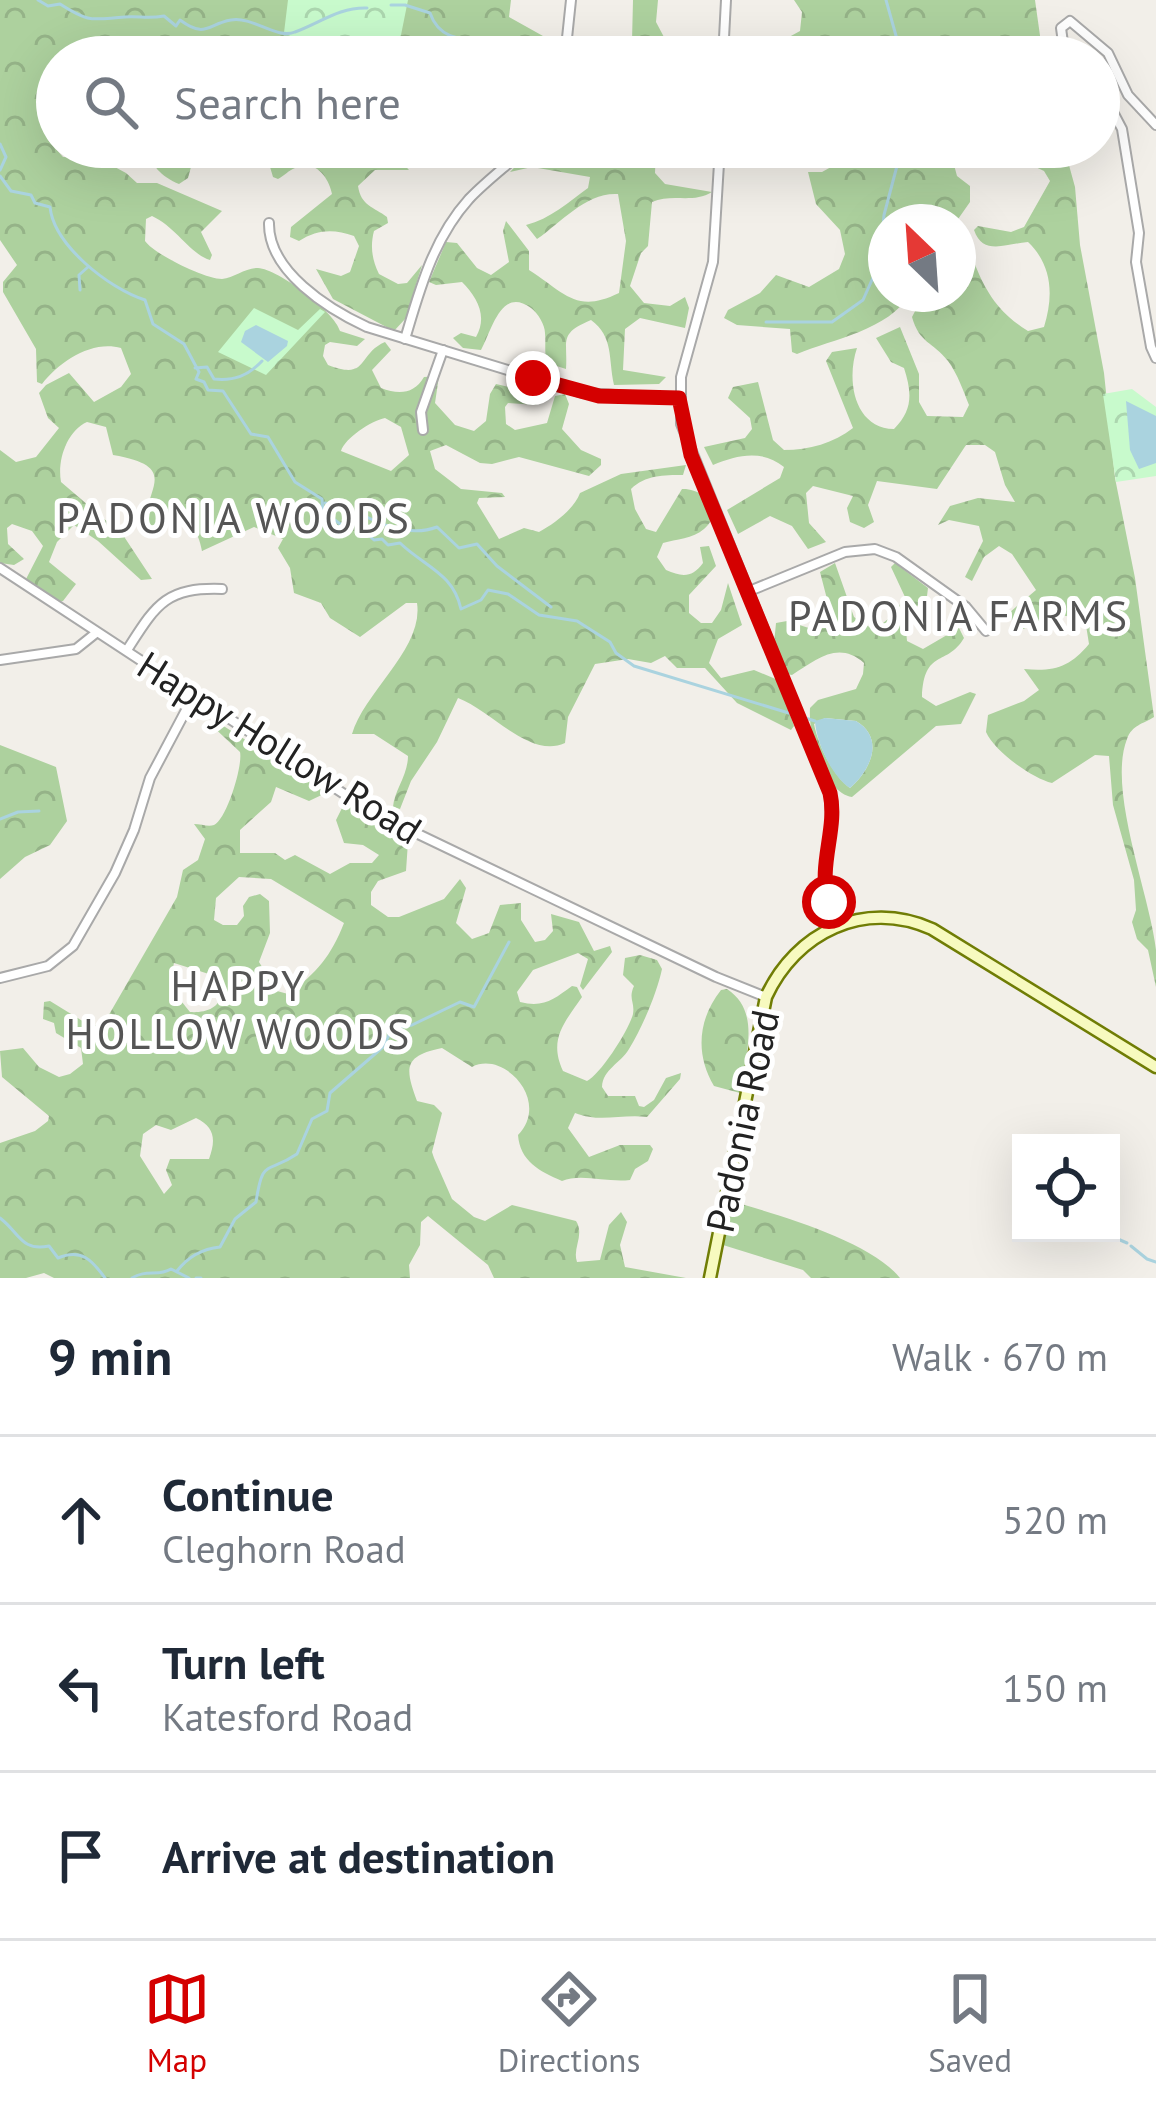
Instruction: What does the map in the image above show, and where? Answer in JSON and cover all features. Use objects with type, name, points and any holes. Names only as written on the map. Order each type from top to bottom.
[{"type":"main road","points":[[838,924],[891,918],[932,929],[1156,1067]]},
{"type":"main road","name":"Padonia Road","points":[[710,1278],[766,997],[778,972],[799,948],[838,924]]},
{"type":"street","points":[[567,36],[571,0]]},
{"type":"street","points":[[724,36],[726,0]]},
{"type":"street","points":[[1062,36],[1065,22],[1074,22],[1089,36]]},
{"type":"street","points":[[1120,78],[1128,95],[1156,125]]},
{"type":"street","points":[[1120,125],[1139,233],[1136,249],[1150,347],[1156,358]]},
{"type":"street","points":[[405,339],[430,259],[448,226],[503,168]]},
{"type":"street","points":[[719,168],[711,275],[679,398],[685,440],[830,793],[824,883],[838,924]]},
{"type":"street","points":[[269,223],[278,255],[318,298],[349,319],[599,396],[679,398]]},
{"type":"street","points":[[423,430],[422,412],[442,350]]},
{"type":"street","points":[[747,592],[845,552],[875,549],[896,556],[966,608],[986,631]]},
{"type":"street","name":"Happy Hollow Road","points":[[0,568],[390,821],[766,997]]},
{"type":"street","points":[[127,650],[166,598],[191,589],[222,589]]},
{"type":"street","points":[[0,660],[76,649],[96,633]]},
{"type":"street","points":[[0,978],[48,966],[73,946],[120,862],[150,778],[193,697]]},
{"type":"green space","points":[[0,0],[511,0],[509,17],[543,36],[36,36],[36,168],[117,168],[137,183],[157,183],[222,211],[201,232],[210,260],[152,216],[146,219],[145,241],[169,259],[214,278],[258,268],[291,283],[328,313],[340,331],[365,339],[357,346],[325,345],[323,356],[328,365],[357,368],[385,342],[391,350],[372,370],[381,388],[406,392],[424,377],[439,376],[435,403],[455,425],[474,431],[486,421],[496,384],[542,395],[536,405],[508,403],[506,424],[515,430],[547,423],[555,396],[565,394],[569,404],[562,429],[581,450],[601,459],[589,476],[519,457],[480,463],[446,445],[430,451],[435,469],[461,489],[502,493],[505,497],[479,498],[477,503],[499,539],[524,528],[539,532],[563,516],[580,493],[621,474],[686,465],[683,475],[636,484],[631,489],[635,509],[646,529],[656,532],[682,489],[698,492],[709,502],[713,515],[704,529],[663,543],[657,557],[666,570],[686,575],[703,563],[700,547],[709,546],[716,566],[689,595],[689,613],[701,623],[712,623],[728,583],[742,625],[718,639],[709,663],[721,678],[754,670],[778,680],[794,726],[791,730],[737,703],[705,668],[677,668],[665,656],[651,663],[628,659],[595,664],[568,717],[565,743],[551,746],[524,739],[458,698],[400,809],[393,807],[408,756],[374,734],[352,734],[411,637],[417,603],[406,603],[360,637],[330,618],[321,603],[294,593],[290,568],[278,548],[283,539],[254,527],[202,551],[192,528],[181,523],[155,525],[150,535],[146,521],[154,476],[149,467],[113,455],[106,427],[87,422],[65,447],[61,482],[123,535],[152,579],[141,580],[74,525],[57,542],[49,562],[76,584],[63,601],[25,581],[43,546],[32,531],[12,524],[7,528],[8,544],[24,559],[14,565],[0,563],[0,450],[16,462],[36,457],[59,428],[48,418],[39,393],[69,373],[94,402],[121,387],[131,374],[121,348],[110,346],[77,354],[42,384],[37,382],[36,349],[3,292],[3,282],[17,265],[0,240]],"holes":[[[385,418],[401,427],[409,455],[391,471],[341,451],[366,426]]]},
{"type":"green space","points":[[288,0],[408,0],[401,36],[284,36]]},
{"type":"green space","points":[[633,0],[658,0],[656,22],[663,36],[632,36]]},
{"type":"green space","points":[[794,0],[1035,0],[1040,36],[791,36],[800,31],[802,12]]},
{"type":"green space","points":[[157,168],[191,168],[188,178],[179,184]]},
{"type":"green space","points":[[270,168],[296,168],[278,179]]},
{"type":"green space","points":[[315,168],[409,170],[375,170],[358,186],[365,202],[387,217],[388,223],[374,231],[373,237],[379,274],[398,284],[407,283],[422,265],[406,318],[394,331],[333,299],[316,269],[341,276],[350,272],[359,246],[354,236],[326,231],[299,241],[290,237],[291,227],[332,194]]},
{"type":"green space","points":[[538,168],[655,168],[665,184],[712,192],[652,202],[648,246],[630,286],[644,303],[670,306],[685,297],[689,308],[685,328],[640,318],[625,329],[623,370],[666,377],[659,384],[614,385],[607,341],[591,320],[569,334],[566,369],[547,363],[542,323],[534,310],[521,303],[512,302],[499,313],[481,350],[463,348],[453,338],[461,333],[476,337],[481,314],[476,300],[462,282],[429,282],[446,242],[457,243],[477,268],[491,275],[509,262],[503,231],[506,221],[529,251],[529,270],[562,293],[592,302],[619,293],[626,241],[618,194],[585,203],[537,239],[526,225],[574,199],[588,188],[590,177]]},
{"type":"green space","points":[[955,168],[970,186],[970,202],[868,204],[868,312],[894,312],[859,332],[797,354],[792,352],[790,329],[737,325],[724,318],[728,310],[760,293],[776,275],[809,287],[839,269],[845,254],[840,230],[816,204],[808,172]]},
{"type":"green space","points":[[1038,168],[1070,168],[1154,717],[1129,734],[1122,786],[1156,950],[1156,987],[1148,950],[1137,939],[1132,922],[1134,880],[1113,805],[1109,756],[1095,755],[1052,783],[1015,763],[986,732],[988,715],[1039,690],[1024,669],[1061,666],[1089,644],[1085,619],[1060,615],[1023,629],[1013,623],[1009,613],[1036,590],[1012,554],[999,546],[984,557],[972,581],[965,577],[983,541],[979,526],[949,520],[938,525],[950,506],[978,498],[1015,502],[995,452],[985,445],[966,445],[937,489],[877,481],[868,505],[874,522],[864,528],[850,522],[847,508],[853,496],[813,486],[806,493],[809,523],[826,542],[808,549],[792,526],[770,516],[738,534],[727,510],[780,478],[784,467],[749,455],[713,465],[704,447],[745,438],[752,429],[750,418],[728,398],[733,387],[758,382],[773,440],[784,450],[821,445],[846,433],[853,428],[826,361],[832,352],[857,348],[856,400],[870,420],[894,429],[908,408],[908,385],[904,368],[891,362],[876,338],[900,327],[919,374],[919,402],[927,416],[963,417],[969,405],[957,377],[948,361],[918,332],[912,317],[915,312],[976,312],[976,267],[1009,317],[1028,331],[1044,327],[1049,281],[1036,251],[1028,242],[989,246],[978,238],[976,228],[1011,232],[1024,227],[1050,181]]},
{"type":"green space","points":[[254,308],[298,330],[320,309],[325,312],[266,375],[218,352]]},
{"type":"green space","points":[[1132,389],[1156,407],[1156,476],[1116,482],[1103,394]]},
{"type":"green space","points":[[835,563],[854,617],[874,630],[905,597],[891,567],[895,563],[928,588],[927,596],[905,619],[907,641],[923,649],[959,628],[964,638],[927,671],[922,697],[936,706],[970,692],[976,694],[961,724],[936,726],[852,797],[825,774],[815,747],[810,708],[818,700],[856,689],[864,663],[836,653],[787,674],[774,644],[776,623],[787,621],[815,630],[827,599],[820,572]],"holes":[[[825,718],[856,721],[870,736],[872,754],[850,788],[827,759],[814,724]]]},
{"type":"green space","points":[[214,720],[328,792],[309,801],[276,787],[271,802],[240,830],[240,853],[275,853],[285,860],[295,855],[330,874],[350,863],[372,863],[379,855],[363,845],[344,843],[336,820],[343,806],[361,808],[389,821],[408,842],[406,871],[378,881],[371,892],[371,905],[388,917],[444,899],[460,879],[466,888],[456,923],[472,939],[489,933],[500,905],[521,903],[521,920],[535,942],[553,931],[551,914],[579,922],[594,951],[610,946],[612,952],[583,990],[588,959],[578,953],[533,970],[517,992],[520,1002],[536,1004],[577,987],[582,997],[558,1040],[563,1071],[587,1081],[599,1070],[633,1014],[634,986],[623,975],[625,958],[640,955],[657,960],[662,969],[648,1010],[629,1049],[602,1087],[608,1096],[635,1096],[644,1107],[654,1100],[666,1078],[681,1073],[680,1079],[647,1117],[575,1113],[568,1128],[589,1157],[620,1145],[650,1145],[648,1161],[635,1169],[630,1180],[562,1181],[532,1164],[522,1152],[518,1135],[527,1122],[526,1094],[509,1072],[497,1066],[472,1067],[442,1048],[420,1055],[409,1072],[417,1101],[434,1105],[442,1113],[432,1152],[452,1199],[474,1217],[485,1221],[512,1205],[576,1221],[577,1262],[600,1260],[609,1225],[621,1212],[627,1222],[620,1245],[625,1267],[686,1278],[494,1278],[488,1265],[428,1216],[421,1222],[410,1278],[54,1278],[44,1273],[0,1278],[0,1143],[35,1131],[49,1116],[2,1077],[0,1051],[23,1048],[39,1067],[59,1077],[83,1064],[81,1048],[43,1019],[44,1002],[50,1001],[89,1025],[103,1025],[177,897],[183,870],[198,860],[205,839],[194,824],[209,826],[219,821],[233,791],[240,752],[208,722]],"holes":[[[239,877],[271,879],[344,923],[322,963],[288,994],[277,991],[259,962],[270,933],[269,901],[260,894],[249,897],[237,925],[214,920],[216,898]],[[174,963],[212,975],[221,992],[218,1002],[206,1011],[190,1012],[171,980]],[[196,1118],[210,1130],[213,1146],[209,1159],[170,1159],[166,1170],[172,1185],[164,1194],[140,1156],[143,1134],[156,1125],[171,1130]]]},
{"type":"green space","points":[[0,745],[56,767],[67,821],[50,845],[25,857],[0,879]]},
{"type":"green space","points":[[727,989],[738,999],[748,1023],[740,1093],[714,1086],[702,1049],[713,1001]]},
{"type":"green space","points":[[728,1200],[845,1240],[900,1278],[811,1278],[803,1270],[723,1245]]},
{"type":"water","points":[[256,325],[288,341],[268,362],[241,342],[245,331]]},
{"type":"water","points":[[1126,401],[1156,416],[1156,463],[1139,469],[1130,450]]},
{"type":"water","points":[[815,721],[856,721],[870,736],[869,763],[850,788],[831,768],[822,749]]},
{"type":"waterway","points":[[38,0],[92,19],[164,16],[176,26],[180,20],[201,29],[239,20],[288,34],[339,13],[367,8]]},
{"type":"waterway","points":[[886,0],[896,36]]},
{"type":"waterway","points":[[391,5],[430,13],[441,30],[453,36]]},
{"type":"waterway","points":[[0,144],[6,157],[0,170]]},
{"type":"waterway","points":[[766,322],[832,322],[863,300],[880,262],[884,215],[896,168]]},
{"type":"waterway","points":[[0,176],[11,191],[31,195],[35,203],[50,207],[61,236],[85,263],[115,286],[145,300],[153,324],[184,344],[199,372],[196,379],[208,390],[223,391],[251,434],[268,437],[295,482],[322,499],[323,511],[340,524],[356,524],[374,540],[400,543],[445,579],[461,609],[481,600],[488,590],[508,594],[539,615],[577,621],[610,642],[634,666],[815,721]]},
{"type":"waterway","points":[[80,290],[79,275],[88,267]]},
{"type":"waterway","points":[[195,368],[207,367],[214,379],[228,379],[246,374],[262,361]]},
{"type":"waterway","points":[[325,503],[398,529],[437,527],[459,548],[477,544],[497,566],[551,607]]},
{"type":"waterway","points":[[0,819],[39,811]]},
{"type":"waterway","points":[[177,1271],[195,1255],[220,1247],[235,1219],[256,1202],[264,1173],[297,1154],[312,1119],[327,1111],[330,1093],[383,1047],[392,1029],[412,1025],[460,1002],[474,1007],[509,942]]},
{"type":"waterway","points":[[0,1218],[26,1243],[49,1246],[58,1258],[73,1254],[85,1258],[105,1278]]},
{"type":"waterway","points":[[1120,1240],[1127,1243]]},
{"type":"waterway","points":[[1131,1246],[1156,1262]]},
{"type":"waterway","points":[[132,1278],[171,1269],[189,1278]]},
{"type":"waterway","points":[[196,1278],[201,1278]]},
{"type":"district","name":"PADONIA WOODS","points":[[234,517]]},
{"type":"district","name":"PADONIA FARMS","points":[[959,615]]},
{"type":"district","name":"HAPPY HOLLOW WOODS","points":[[239,1009]]},
{"type":"route","points":[[533,378],[599,396],[679,398],[685,440],[830,793],[824,872],[829,902]]}]
